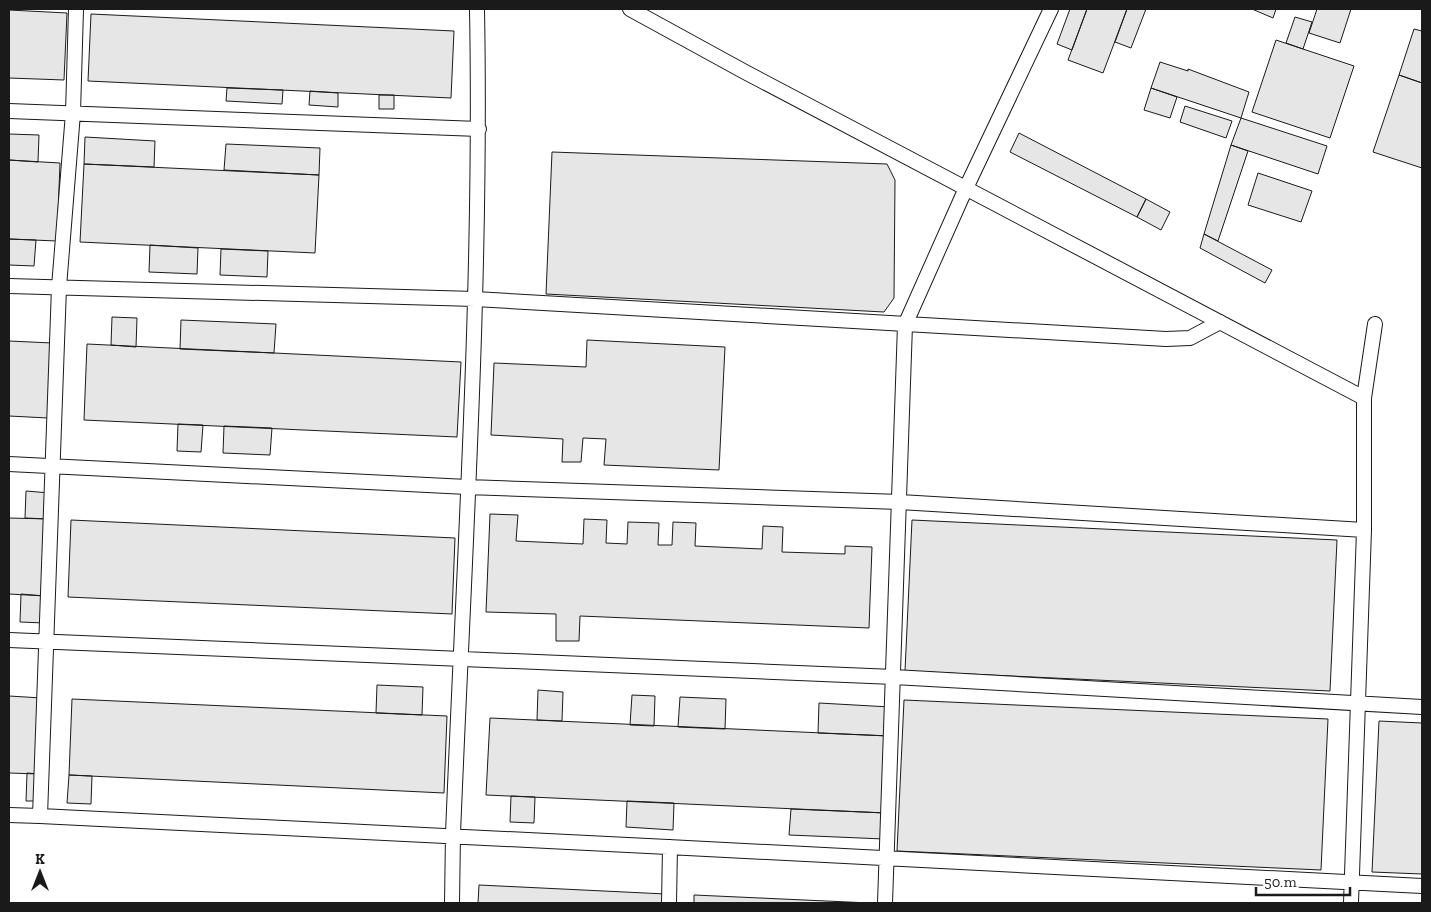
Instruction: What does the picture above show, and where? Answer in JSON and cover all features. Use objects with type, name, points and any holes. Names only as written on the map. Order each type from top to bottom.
[{"type":"street","points":[[40,816],[59,287],[73,113],[76,9]]},
{"type":"street","points":[[452,903],[453,834],[475,300],[479,129],[477,9]]},
{"type":"street","points":[[630,9],[745,72],[1364,398]]},
{"type":"street","points":[[885,903],[906,325],[966,188],[1051,9]]},
{"type":"street","points":[[9,111],[479,129]]},
{"type":"street","points":[[9,286],[475,300],[1166,339],[1190,338],[1220,322]]},
{"type":"street","points":[[1351,903],[1364,530],[1364,398],[1375,324]]},
{"type":"street","points":[[9,464],[467,487],[900,502],[1364,530]]},
{"type":"street","points":[[9,640],[894,677],[1358,705],[1422,707]]},
{"type":"street","points":[[9,815],[453,834],[887,860],[1422,886]]},
{"type":"street","points":[[669,903],[670,847]]},
{"type":"building","points":[[1070,9],[1087,9],[1072,50],[1057,44]]},
{"type":"building","points":[[1087,9],[1127,9],[1103,73],[1068,60]]},
{"type":"building","points":[[1127,9],[1146,9],[1131,48],[1115,42]]},
{"type":"building","points":[[1252,9],[1276,9],[1273,18]]},
{"type":"building","points":[[1317,9],[1351,9],[1340,43],[1309,33]]},
{"type":"building","points":[[9,10],[67,13],[64,80],[9,78]]},
{"type":"building","points":[[91,14],[454,31],[451,98],[88,81]]},
{"type":"building","points":[[1295,17],[1312,22],[1303,49],[1286,43]]},
{"type":"building","points":[[1414,29],[1422,31],[1422,83],[1399,75]]},
{"type":"building","points":[[1276,40],[1354,66],[1330,138],[1252,112]]},
{"type":"building","points":[[1160,62],[1188,71],[1188,69],[1249,92],[1241,118],[1151,88]]},
{"type":"building","points":[[1399,75],[1422,83],[1422,168],[1373,152]]},
{"type":"building","points":[[227,88],[283,90],[282,104],[226,101]]},
{"type":"building","points":[[1151,88],[1177,97],[1170,118],[1144,110]]},
{"type":"building","points":[[310,91],[338,93],[338,107],[309,105]]},
{"type":"building","points":[[379,95],[394,95],[394,109],[379,109]]},
{"type":"building","points":[[1185,106],[1232,121],[1226,138],[1180,122]]},
{"type":"building","points":[[1241,118],[1327,146],[1318,174],[1231,145]]},
{"type":"building","points":[[1019,133],[1146,199],[1137,217],[1010,152]]},
{"type":"building","points":[[9,134],[39,135],[38,162],[9,160]]},
{"type":"building","points":[[85,137],[155,141],[154,167],[84,164]]},
{"type":"building","points":[[226,144],[320,148],[319,175],[224,170]]},
{"type":"building","points":[[1231,145],[1248,151],[1218,241],[1204,234]]},
{"type":"building","points":[[552,152],[887,164],[895,180],[894,298],[884,312],[546,294]]},
{"type":"building","points":[[9,160],[60,163],[57,241],[9,239]]},
{"type":"building","points":[[84,164],[319,175],[315,253],[80,242]]},
{"type":"building","points":[[1258,173],[1312,191],[1301,222],[1248,205]]},
{"type":"building","points":[[1146,199],[1170,212],[1161,230],[1137,217]]},
{"type":"building","points":[[1204,234],[1272,270],[1265,283],[1200,248]]},
{"type":"building","points":[[9,239],[36,240],[34,266],[9,265]]},
{"type":"building","points":[[150,245],[198,248],[197,274],[149,272]]},
{"type":"building","points":[[221,249],[268,251],[267,277],[220,275]]},
{"type":"building","points":[[112,317],[137,318],[136,347],[111,345]]},
{"type":"building","points":[[181,320],[276,324],[274,353],[180,349]]},
{"type":"building","points":[[587,340],[725,347],[719,470],[604,465],[606,439],[583,438],[581,462],[562,462],[563,439],[491,435],[494,363],[586,367]]},
{"type":"building","points":[[9,341],[52,343],[48,418],[9,416]]},
{"type":"building","points":[[87,344],[461,362],[457,437],[84,420]]},
{"type":"building","points":[[178,424],[203,425],[201,452],[177,451]]},
{"type":"building","points":[[224,426],[272,428],[270,455],[223,453]]},
{"type":"building","points":[[26,491],[50,493],[49,519],[25,518]]},
{"type":"building","points":[[490,514],[518,515],[516,541],[583,544],[584,519],[607,520],[606,543],[627,544],[628,522],[659,523],[658,545],[672,545],[673,522],[696,523],[695,546],[762,549],[763,526],[783,527],[782,552],[845,554],[845,546],[872,547],[869,628],[580,616],[579,641],[556,641],[556,614],[486,612]]},
{"type":"building","points":[[9,518],[49,519],[45,596],[9,594]]},
{"type":"building","points":[[71,520],[455,538],[452,614],[68,597]]},
{"type":"building","points":[[912,520],[1337,540],[1330,691],[905,671]]},
{"type":"building","points":[[21,594],[45,596],[44,623],[20,622]]},
{"type":"building","points":[[377,685],[423,687],[422,715],[376,713]]},
{"type":"building","points":[[538,690],[563,692],[562,721],[537,720]]},
{"type":"building","points":[[632,695],[655,696],[654,726],[630,725]]},
{"type":"building","points":[[9,696],[42,698],[39,774],[9,773]]},
{"type":"building","points":[[680,697],[726,699],[725,729],[678,727]]},
{"type":"building","points":[[72,699],[447,716],[444,793],[69,775]]},
{"type":"building","points":[[904,700],[1328,719],[1321,870],[897,851]]},
{"type":"building","points":[[819,703],[890,707],[889,736],[818,733]]},
{"type":"building","points":[[490,718],[889,736],[886,813],[486,795]]},
{"type":"building","points":[[1379,721],[1422,723],[1422,874],[1372,872]]},
{"type":"building","points":[[27,773],[39,774],[37,801],[26,801]]},
{"type":"building","points":[[69,775],[92,776],[91,804],[67,803]]},
{"type":"building","points":[[511,796],[535,797],[534,823],[510,822]]},
{"type":"building","points":[[627,801],[674,803],[673,830],[626,827]]},
{"type":"building","points":[[791,809],[886,813],[884,839],[789,835]]},
{"type":"building","points":[[479,885],[666,894],[665,903],[478,903]]},
{"type":"building","points":[[694,895],[870,903],[694,903]]}]
